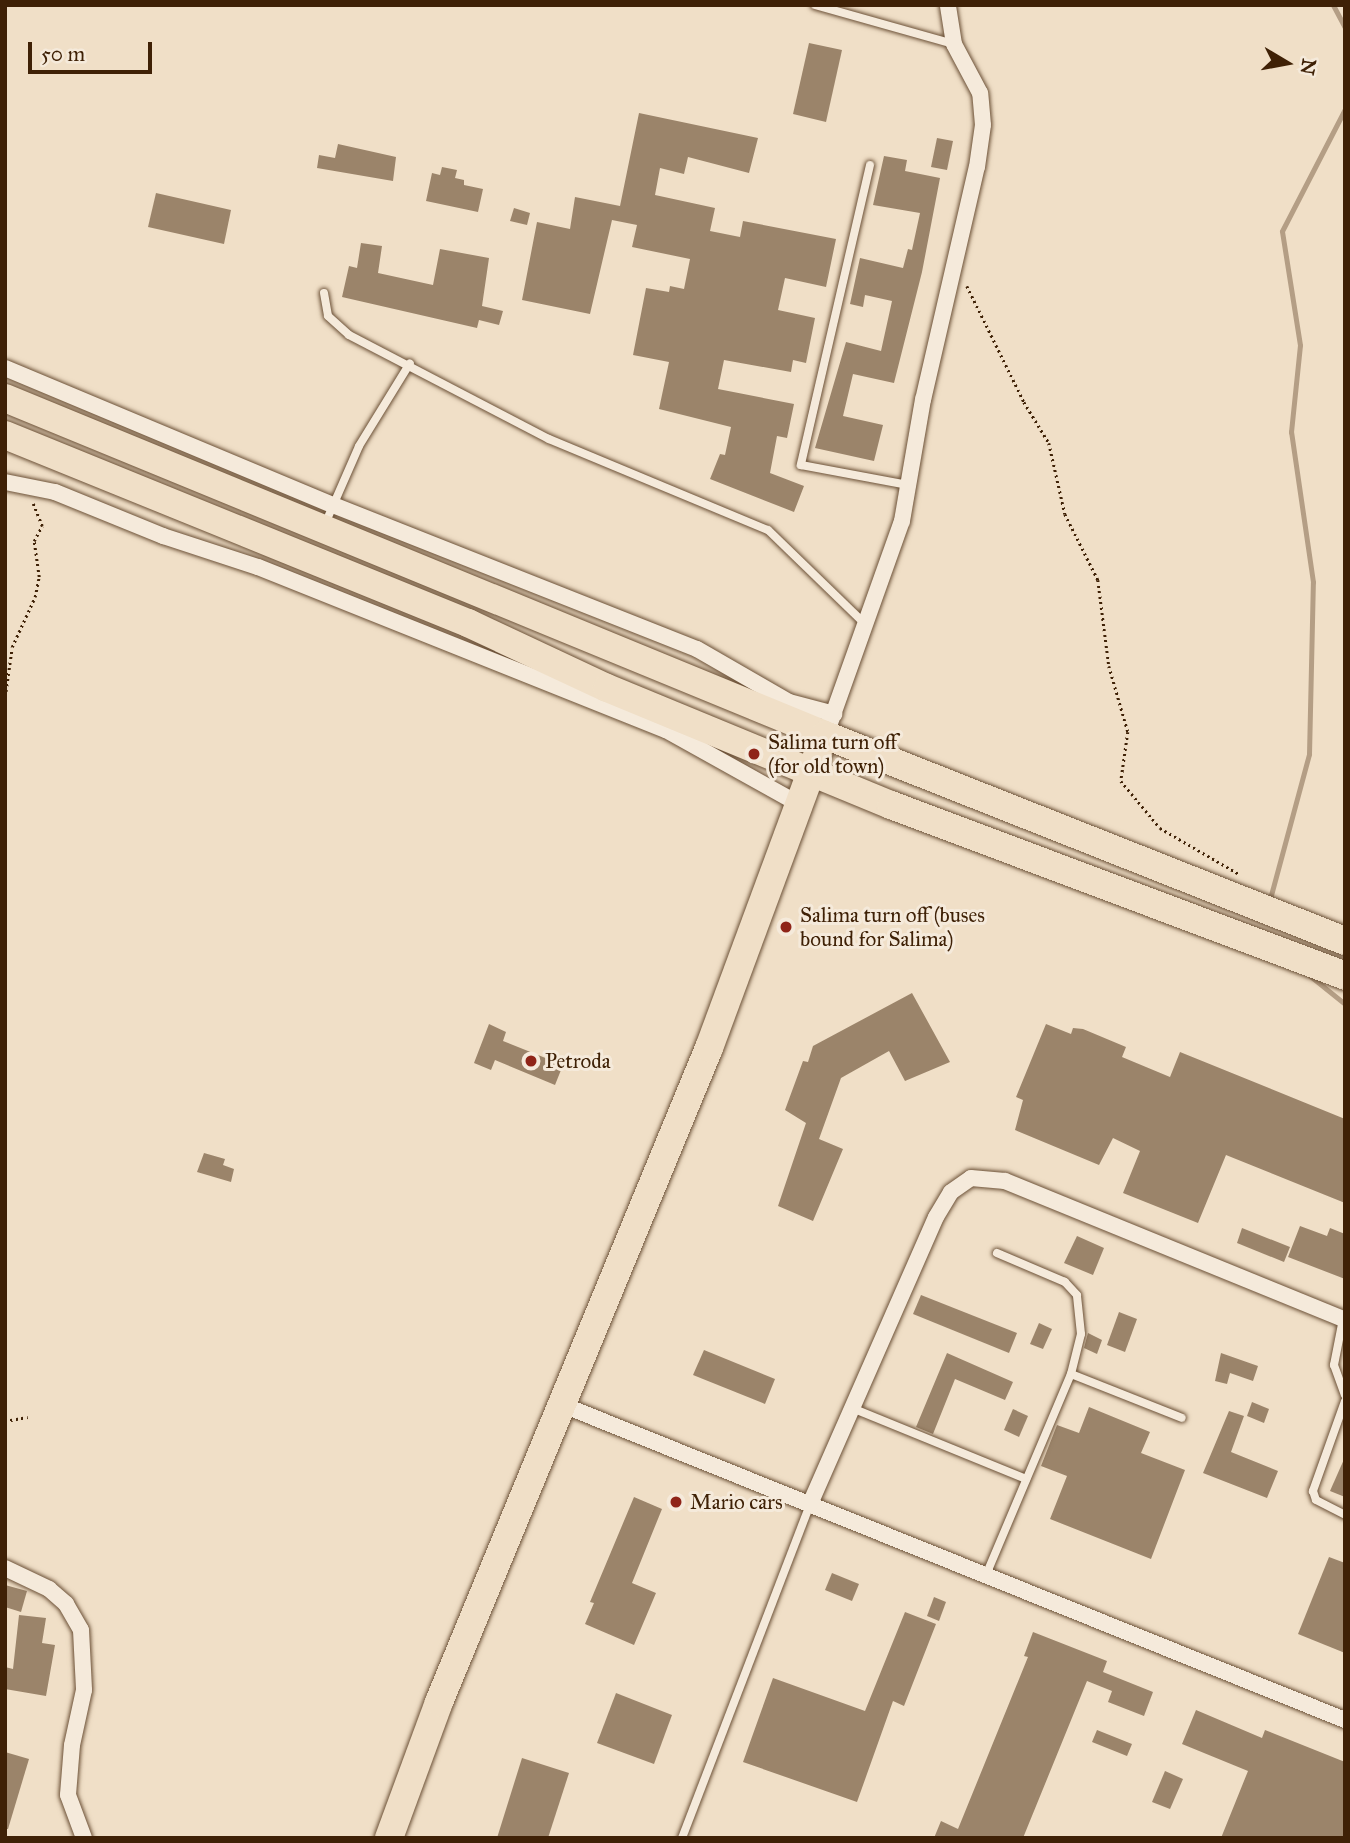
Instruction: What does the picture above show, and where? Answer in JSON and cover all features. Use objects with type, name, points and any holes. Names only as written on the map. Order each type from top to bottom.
[{"type":"highway","points":[[5,398],[328,518],[1345,941]]},
{"type":"highway","points":[[5,435],[468,623],[607,688],[811,771],[1345,976]]},
{"type":"highway","points":[[389,1838],[439,1702],[709,1048],[830,725]]},
{"type":"street","points":[[830,725],[902,521],[949,280],[983,125],[980,93],[954,44],[948,5]]},
{"type":"street","points":[[5,368],[328,518]]},
{"type":"street","points":[[5,482],[55,492],[163,536],[258,568],[666,730],[799,804]]},
{"type":"street","points":[[810,1504],[936,1217],[951,1192],[971,1178],[1004,1181],[1344,1320]]},
{"type":"street","points":[[563,1405],[1345,1720]]},
{"type":"street","points":[[5,1568],[49,1589],[66,1604],[82,1630],[84,1690],[72,1745],[68,1795],[84,1838]]},
{"type":"lane","points":[[815,5],[954,44]]},
{"type":"lane","points":[[870,165],[801,465],[908,485]]},
{"type":"lane","points":[[324,293],[328,316],[337,326],[549,439],[768,530],[867,626]]},
{"type":"lane","points":[[328,518],[359,446],[410,363]]},
{"type":"lane","points":[[986,1575],[1071,1374],[1081,1334],[1077,1295],[1065,1282],[998,1253]]},
{"type":"lane","points":[[1344,1320],[1334,1365],[1345,1395]]},
{"type":"lane","points":[[1071,1374],[1182,1418]]},
{"type":"lane","points":[[1345,1401],[1313,1491],[1316,1500],[1345,1515]]},
{"type":"lane","points":[[852,1408],[1026,1479]]},
{"type":"lane","points":[[682,1838],[810,1504]]},
{"type":"path","points":[[949,280],[966,283],[1024,402],[1049,443],[1065,514],[1098,580],[1109,666],[1128,732],[1121,781],[1160,828],[1243,877]]},
{"type":"path","points":[[5,697],[12,648],[36,597],[39,577],[34,541],[42,526],[24,487]]},
{"type":"path","points":[[5,1421],[29,1417]]},
{"type":"building","points":[[809,43],[842,50],[826,122],[793,114]]},
{"type":"building","points":[[639,113],[758,138],[749,173],[688,157],[684,174],[660,168],[655,195],[715,208],[710,231],[740,237],[743,221],[836,239],[826,287],[785,278],[778,310],[815,318],[806,363],[793,360],[791,372],[724,360],[718,389],[794,404],[787,438],[777,436],[770,473],[804,486],[794,512],[710,479],[720,454],[725,455],[731,427],[659,409],[669,362],[633,355],[646,288],[669,292],[670,286],[684,289],[690,259],[632,247],[637,225],[612,220],[590,314],[522,300],[537,222],[570,229],[575,197],[620,206]]},
{"type":"building","points":[[937,138],[953,141],[947,170],[931,167]]},
{"type":"building","points":[[338,144],[396,157],[393,181],[317,168],[319,155],[335,158]]},
{"type":"building","points":[[884,156],[907,160],[905,171],[940,178],[922,272],[894,383],[853,374],[843,416],[883,425],[874,461],[815,448],[846,342],[881,351],[892,301],[865,295],[863,307],[850,304],[860,258],[903,268],[908,249],[912,250],[920,213],[873,205]]},
{"type":"building","points":[[442,167],[457,170],[455,178],[464,180],[464,185],[483,189],[478,212],[426,201],[432,173],[440,175]]},
{"type":"building","points":[[156,193],[231,210],[224,244],[148,227]]},
{"type":"building","points":[[514,208],[530,213],[527,225],[510,221]]},
{"type":"building","points":[[361,243],[382,246],[378,273],[433,285],[440,249],[489,258],[482,306],[503,311],[499,325],[479,320],[477,328],[342,297],[349,266],[357,268]]},
{"type":"building","points":[[912,993],[950,1062],[905,1081],[889,1051],[841,1078],[819,1139],[843,1149],[813,1221],[778,1206],[806,1123],[785,1110],[803,1061],[808,1062],[813,1046]]},
{"type":"building","points":[[489,1024],[506,1032],[503,1041],[563,1065],[555,1085],[495,1060],[491,1070],[474,1063]]},
{"type":"building","points":[[1046,1024],[1071,1034],[1073,1028],[1083,1029],[1126,1047],[1122,1057],[1170,1077],[1180,1052],[1345,1119],[1345,1203],[1226,1155],[1198,1223],[1123,1193],[1140,1151],[1113,1138],[1099,1165],[1015,1130],[1023,1100],[1016,1097]]},
{"type":"building","points":[[204,1153],[225,1159],[223,1165],[234,1169],[231,1182],[197,1172]]},
{"type":"building","points":[[1300,1226],[1327,1236],[1330,1228],[1345,1234],[1345,1279],[1288,1257]]},
{"type":"building","points":[[1242,1228],[1290,1247],[1284,1262],[1237,1243]]},
{"type":"building","points":[[1077,1236],[1104,1248],[1093,1275],[1064,1263]]},
{"type":"building","points":[[921,1295],[1017,1333],[1009,1353],[913,1314]]},
{"type":"building","points":[[1119,1312],[1137,1319],[1125,1352],[1107,1345]]},
{"type":"building","points":[[1039,1323],[1052,1329],[1043,1349],[1030,1344]]},
{"type":"building","points":[[1088,1333],[1102,1340],[1097,1354],[1084,1348]]},
{"type":"building","points":[[704,1350],[775,1379],[765,1404],[693,1375]]},
{"type":"building","points":[[947,1353],[1013,1382],[1005,1400],[955,1379],[933,1434],[916,1427]]},
{"type":"building","points":[[1221,1353],[1258,1366],[1253,1381],[1230,1373],[1227,1384],[1215,1381]]},
{"type":"building","points":[[1252,1402],[1269,1409],[1264,1423],[1247,1416]]},
{"type":"building","points":[[1089,1407],[1150,1432],[1141,1453],[1185,1470],[1151,1559],[1050,1519],[1067,1476],[1041,1466],[1057,1425],[1079,1433]]},
{"type":"building","points":[[1013,1409],[1028,1416],[1019,1437],[1004,1430]]},
{"type":"building","points":[[1229,1411],[1244,1416],[1231,1452],[1278,1471],[1267,1498],[1203,1473]]},
{"type":"building","points":[[1345,1457],[1345,1497],[1330,1491]]},
{"type":"building","points":[[634,1497],[662,1509],[632,1583],[656,1593],[634,1645],[585,1624],[594,1603],[590,1602]]},
{"type":"building","points":[[1329,1557],[1345,1563],[1345,1653],[1298,1634]]},
{"type":"building","points":[[832,1573],[859,1584],[852,1601],[825,1590]]},
{"type":"building","points":[[5,1585],[27,1591],[21,1612],[5,1607]]},
{"type":"building","points":[[934,1597],[946,1602],[939,1621],[927,1616]]},
{"type":"building","points":[[905,1612],[936,1624],[904,1706],[893,1701],[857,1802],[743,1762],[773,1678],[865,1711]]},
{"type":"building","points":[[19,1615],[46,1618],[42,1643],[55,1645],[46,1696],[5,1689],[5,1667],[13,1669]]},
{"type":"building","points":[[1033,1632],[1107,1661],[1103,1672],[1153,1692],[1144,1716],[1108,1702],[1112,1691],[1087,1681],[1023,1838],[934,1838],[941,1821],[958,1829],[1028,1657],[1024,1656]]},
{"type":"building","points":[[616,1693],[672,1715],[654,1764],[597,1743]]},
{"type":"building","points":[[1196,1710],[1262,1738],[1265,1730],[1345,1762],[1345,1838],[1221,1838],[1248,1771],[1182,1744]]},
{"type":"building","points":[[1097,1730],[1132,1744],[1127,1756],[1092,1742]]},
{"type":"building","points":[[5,1752],[29,1759],[8,1829],[5,1829]]},
{"type":"building","points":[[522,1758],[569,1773],[548,1838],[497,1838]]},
{"type":"building","points":[[1165,1771],[1183,1779],[1170,1809],[1152,1802]]},
{"type":"waterway","points":[[1333,5],[1345,28]]},
{"type":"waterway","points":[[1271,895],[1309,754],[1313,582],[1291,432],[1300,345],[1282,231],[1345,109]]},
{"type":"waterway","points":[[1309,975],[1345,1004]]},
{"type":"place","name":"Salima turn off (for old town)","points":[[754,754]]},
{"type":"place","name":"Salima turn off (buses bound for Salima)","points":[[786,927]]},
{"type":"place","name":"Petroda","points":[[531,1061]]},
{"type":"place","name":"Mario cars","points":[[676,1502]]}]
